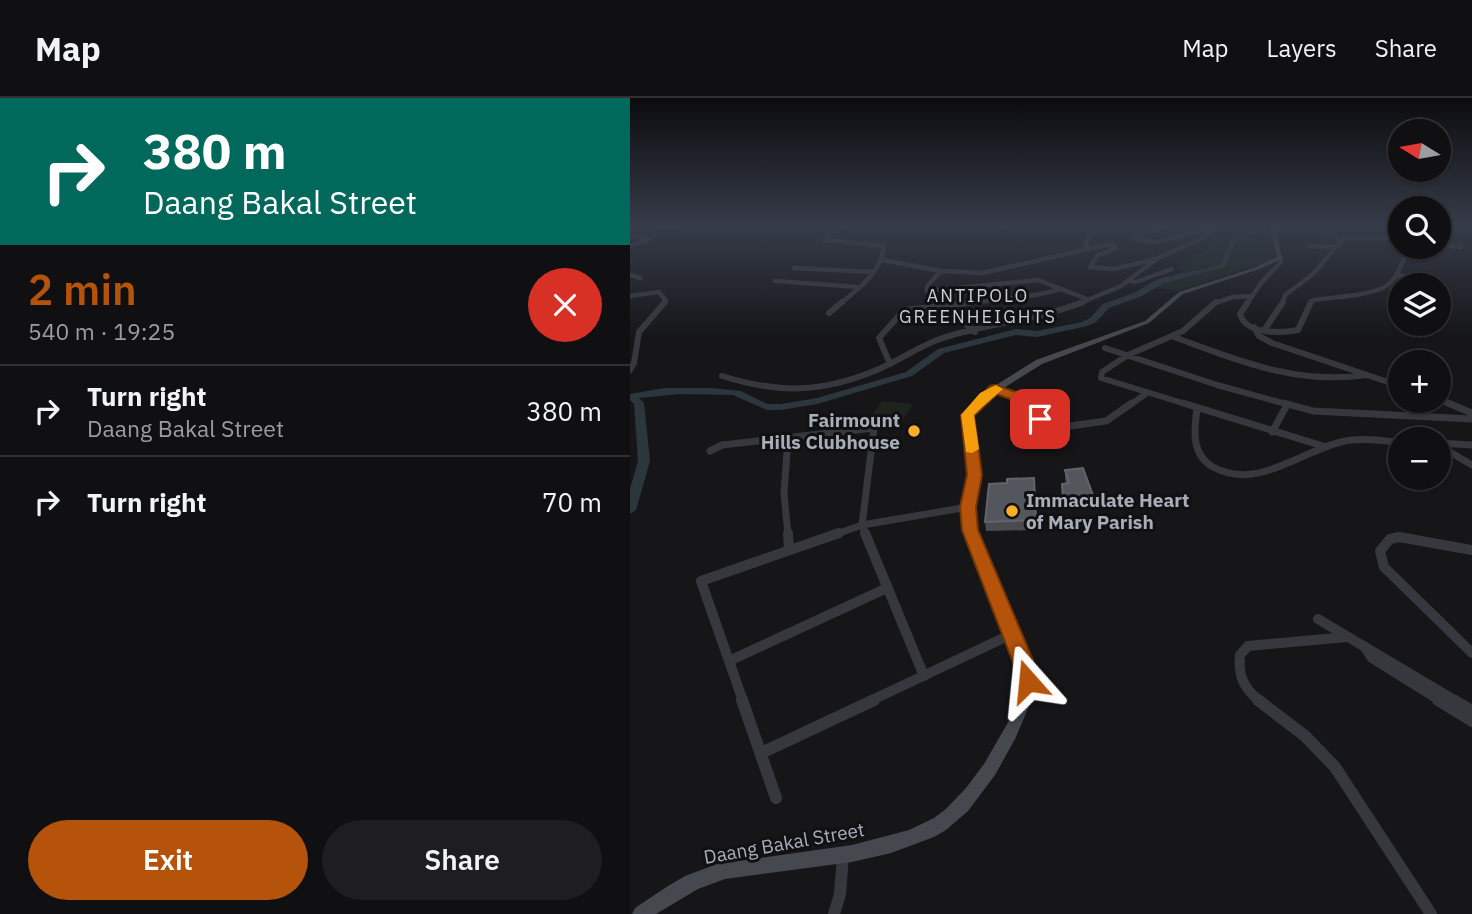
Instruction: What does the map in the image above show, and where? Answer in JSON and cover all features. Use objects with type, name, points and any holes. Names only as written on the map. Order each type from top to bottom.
[{"type":"street","points":[[829,313],[874,272],[881,262]]},
{"type":"street","points":[[893,262],[941,271],[992,272],[1031,262]]},
{"type":"street","points":[[1093,262],[1090,267],[1100,270],[1114,270],[1143,262]]},
{"type":"street","points":[[722,376],[769,389],[817,387],[890,364],[928,344],[1058,312],[1130,281],[1153,262]]},
{"type":"street","name":"Daang Bakal Street","points":[[641,914],[671,893],[711,874],[866,851],[928,831],[953,812],[975,789],[1003,748],[1024,708],[1028,681],[970,530],[968,507],[974,475],[968,415],[995,388],[1051,356],[1147,321],[1181,293],[1271,262]]},
{"type":"street","points":[[1281,262],[1251,296],[1240,318],[1254,327],[1263,338],[1388,382]]},
{"type":"street","points":[[1265,329],[1282,305],[1285,295],[1312,275],[1323,262]]},
{"type":"street","points":[[794,268],[874,272]]},
{"type":"street","points":[[1130,281],[1136,282],[1172,269]]},
{"type":"street","points":[[941,271],[927,286],[927,292],[975,332]]},
{"type":"street","points":[[630,275],[640,278]]},
{"type":"street","points":[[927,292],[1038,280],[1087,299]]},
{"type":"street","points":[[775,281],[858,287]]},
{"type":"street","points":[[1254,327],[1279,332],[1301,328],[1307,306],[1313,300],[1374,291],[1388,285]]},
{"type":"street","points":[[890,364],[879,338],[906,309],[1036,295],[1062,289]]},
{"type":"street","points":[[630,296],[659,292],[666,301],[640,329],[636,339],[634,365],[630,370]]},
{"type":"street","points":[[1251,296],[1230,296],[1216,301],[1174,337],[1125,354],[1102,372],[1101,378],[1326,447]]},
{"type":"street","points":[[1279,332],[1286,347]]},
{"type":"street","points":[[1174,337],[1298,378],[1327,381],[1367,375]]},
{"type":"street","points":[[1105,348],[1287,405],[1337,413],[1472,419]]},
{"type":"street","points":[[995,388],[1015,396],[1040,419],[1070,426],[1106,421],[1147,393]]},
{"type":"street","points":[[1451,404],[1472,413]]},
{"type":"street","points":[[1272,432],[1287,405]]},
{"type":"street","points":[[1198,409],[1194,439],[1197,453],[1209,465],[1231,474],[1252,475],[1274,471],[1326,447],[1350,440],[1388,442]]},
{"type":"street","points":[[710,451],[722,445],[874,428],[862,525],[924,676]]},
{"type":"street","points":[[788,438],[784,493],[789,551]]},
{"type":"street","points":[[1451,444],[1472,445]]},
{"type":"street","points":[[1451,452],[1472,465]]},
{"type":"street","points":[[776,798],[701,581],[862,525],[968,507]]},
{"type":"street","points":[[1470,552],[1399,537],[1390,539],[1380,551],[1384,567],[1472,653]]},
{"type":"street","points":[[729,661],[887,588]]},
{"type":"street","points":[[1318,619],[1366,649],[1378,652],[1472,711]]},
{"type":"street","points":[[761,753],[1012,634]]},
{"type":"street","points":[[1347,637],[1248,646],[1240,655],[1241,679],[1251,694],[1305,736],[1335,767],[1431,914]]},
{"type":"street","points":[[1366,649],[1372,658],[1472,720]]},
{"type":"street","points":[[834,914],[839,900],[843,854]]},
{"type":"shaded area","points":[[1185,262],[1266,262],[1178,291],[1144,286],[1184,271],[1176,267]]},
{"type":"shaded area","points":[[882,401],[913,404],[903,420],[871,417]]},
{"type":"building","points":[[1083,468],[1094,498],[1063,500],[1062,484],[1069,483],[1065,470]]},
{"type":"building","name":"Immaculate Heart of Mary Parish","points":[[1034,478],[1036,520],[985,522],[989,484],[1007,483],[1007,479]]},
{"type":"waterway","points":[[630,510],[644,461],[639,403],[632,397],[639,394],[664,391],[724,391],[738,393],[767,407],[798,405],[838,396],[909,374],[941,351],[1016,332],[1037,334],[1084,324],[1093,320],[1106,306],[1139,294],[1161,281],[1223,266],[1225,262]]},
{"type":"slow traffic","points":[[972,449],[968,415],[985,396],[996,389]]},
{"type":"place","name":"Fairmount Hills Clubhouse","points":[[914,431]]},
{"type":"place","name":"Immaculate Heart of Mary Parish","points":[[1012,511]]},
{"type":"district","name":"ANTIPOLO GREENHEIGHTS","points":[[978,305]]},
{"type":"route","points":[[1028,681],[1023,660],[970,530],[968,507],[974,475],[968,415],[995,388],[1024,402],[1040,419]]}]
